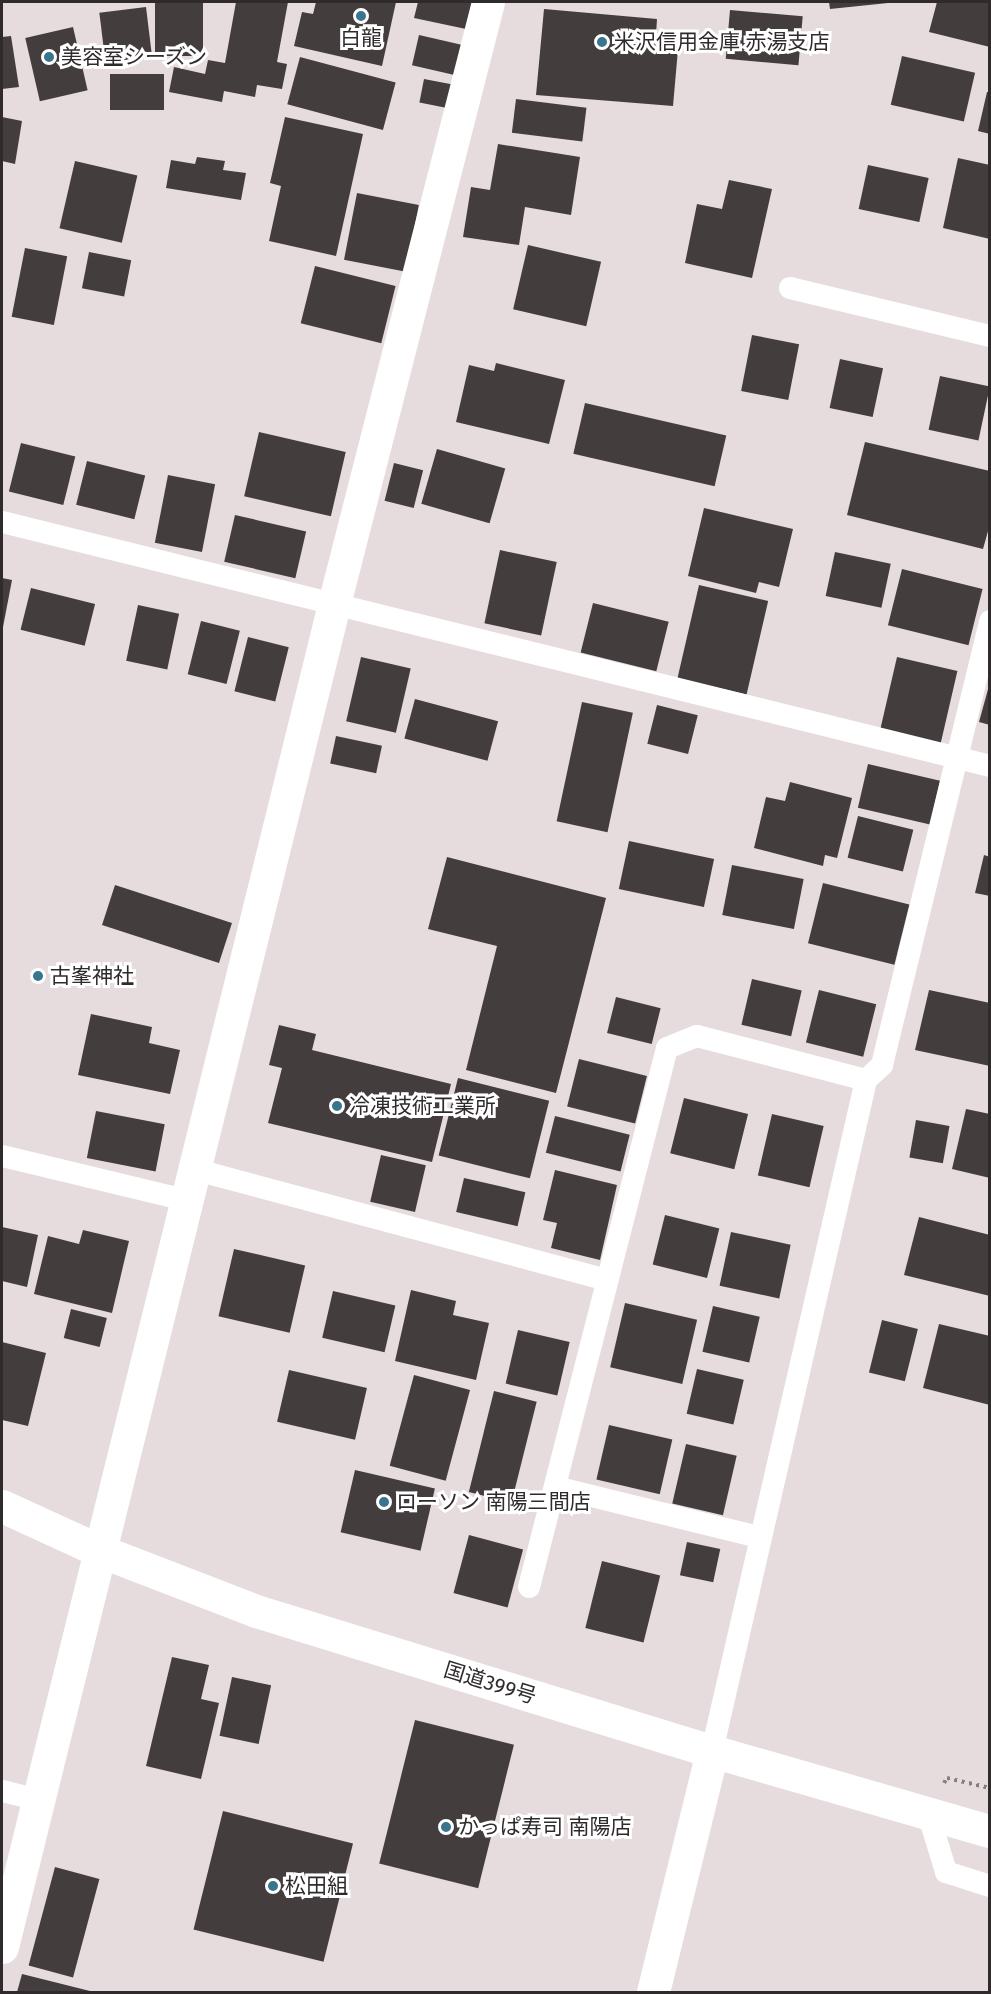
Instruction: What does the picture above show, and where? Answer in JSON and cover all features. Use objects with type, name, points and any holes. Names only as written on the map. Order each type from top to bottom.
[{"type":"main road","points":[[2,1947],[189,1184],[488,2]]},
{"type":"main road","name":"国道399号","points":[[2,1506],[98,1550],[256,1611],[712,1751],[990,1831]]},
{"type":"main road","points":[[653,1992],[712,1751]]},
{"type":"lane","points":[[790,288],[990,336]]},
{"type":"lane","points":[[2,522],[990,766]]},
{"type":"lane","points":[[712,1751],[759,1537],[866,1080],[882,1065],[990,621]]},
{"type":"lane","points":[[530,1587],[667,1048],[697,1036],[866,1080]]},
{"type":"lane","points":[[2,1156],[189,1184],[607,1280]]},
{"type":"lane","points":[[555,1486],[759,1537]]},
{"type":"lane","points":[[2,1791],[39,1800]]},
{"type":"lane","points":[[927,1813],[946,1872],[990,1886]]},
{"type":"building","points":[[155,2],[203,2],[203,56],[155,56]]},
{"type":"building","points":[[236,2],[288,2],[277,62],[287,64],[282,89],[257,85],[255,97],[224,91],[222,102],[169,92],[174,67],[205,74],[208,60],[225,63]]},
{"type":"building","points":[[316,2],[396,2],[382,66],[294,46],[302,12],[313,14]]},
{"type":"building","points":[[418,2],[472,2],[466,29],[414,18]]},
{"type":"building","points":[[829,2],[888,2],[888,3],[830,9]]},
{"type":"building","points":[[937,2],[990,2],[990,47],[929,32]]},
{"type":"building","points":[[146,7],[152,57],[105,62],[99,13]]},
{"type":"building","points":[[544,9],[657,19],[656,35],[679,38],[673,106],[536,95]]},
{"type":"building","points":[[730,10],[803,16],[798,65],[726,59]]},
{"type":"building","points":[[73,27],[88,90],[40,101],[25,38]]},
{"type":"building","points":[[419,35],[466,46],[459,76],[412,65]]},
{"type":"building","points":[[11,36],[19,87],[2,89],[2,37]]},
{"type":"building","points":[[902,56],[975,73],[964,122],[891,105]]},
{"type":"building","points":[[300,57],[396,83],[383,130],[287,104]]},
{"type":"building","points":[[110,74],[164,74],[164,110],[110,110]]},
{"type":"building","points":[[424,79],[455,85],[451,109],[419,103]]},
{"type":"building","points":[[987,92],[990,92],[990,134],[978,131]]},
{"type":"building","points":[[516,99],[586,108],[582,141],[512,133]]},
{"type":"building","points":[[2,117],[22,121],[15,164],[2,161]]},
{"type":"building","points":[[285,117],[363,134],[336,256],[269,241],[281,186],[270,183]]},
{"type":"building","points":[[498,144],[580,157],[571,215],[525,207],[519,245],[463,237],[471,187],[490,190]]},
{"type":"building","points":[[197,157],[225,161],[223,170],[246,173],[241,200],[166,188],[171,160],[195,164]]},
{"type":"building","points":[[958,158],[990,165],[990,239],[943,228]]},
{"type":"building","points":[[75,161],[137,175],[122,243],[59,228]]},
{"type":"building","points":[[868,165],[929,178],[919,222],[859,209]]},
{"type":"building","points":[[729,180],[772,189],[752,278],[685,263],[697,204],[722,209]]},
{"type":"building","points":[[357,193],[419,205],[406,272],[344,260]]},
{"type":"building","points":[[528,245],[601,262],[586,326],[513,309]]},
{"type":"building","points":[[25,248],[67,256],[54,325],[12,317]]},
{"type":"building","points":[[89,252],[131,260],[124,297],[82,288]]},
{"type":"building","points":[[315,266],[396,286],[381,343],[301,323]]},
{"type":"building","points":[[752,335],[799,344],[788,400],[741,391]]},
{"type":"building","points":[[840,359],[883,368],[873,417],[830,408]]},
{"type":"building","points":[[496,363],[565,380],[549,444],[456,422],[469,365],[494,371]]},
{"type":"building","points":[[940,376],[990,387],[978,440],[929,430]]},
{"type":"building","points":[[585,403],[726,436],[715,486],[573,454]]},
{"type":"building","points":[[259,432],[346,452],[331,516],[244,496]]},
{"type":"building","points":[[865,442],[990,471],[990,524],[983,549],[847,515]]},
{"type":"building","points":[[21,443],[75,457],[63,505],[9,492]]},
{"type":"building","points":[[437,449],[505,469],[490,523],[421,504]]},
{"type":"building","points":[[87,461],[145,476],[134,519],[76,505]]},
{"type":"building","points":[[394,463],[423,470],[414,508],[385,501]]},
{"type":"building","points":[[168,475],[215,484],[202,552],[155,543]]},
{"type":"building","points":[[704,508],[793,529],[779,587],[759,582],[756,593],[688,576]]},
{"type":"building","points":[[235,515],[306,531],[295,578],[224,562]]},
{"type":"building","points":[[500,550],[557,562],[541,635],[484,623]]},
{"type":"building","points":[[835,552],[891,564],[881,608],[826,596]]},
{"type":"building","points":[[902,569],[983,589],[969,645],[888,625]]},
{"type":"building","points":[[2,578],[12,580],[3,627],[2,627]]},
{"type":"building","points":[[699,585],[768,601],[747,695],[677,679]]},
{"type":"building","points":[[31,588],[95,604],[85,646],[21,630]]},
{"type":"building","points":[[593,603],[669,622],[656,671],[581,652]]},
{"type":"building","points":[[138,605],[179,614],[167,669],[126,661]]},
{"type":"building","points":[[201,621],[240,631],[227,684],[188,674]]},
{"type":"building","points":[[248,637],[289,647],[275,701],[234,691]]},
{"type":"building","points":[[361,657],[411,668],[396,733],[346,721]]},
{"type":"building","points":[[897,657],[957,671],[941,743],[880,729]]},
{"type":"building","points":[[990,682],[990,725],[979,722]]},
{"type":"building","points":[[415,699],[498,721],[487,761],[404,739]]},
{"type":"building","points":[[582,702],[633,713],[607,832],[557,821]]},
{"type":"building","points":[[657,705],[698,715],[688,754],[647,744]]},
{"type":"building","points":[[336,736],[382,746],[376,773],[330,763]]},
{"type":"building","points":[[868,764],[940,781],[930,824],[858,808]]},
{"type":"building","points":[[790,782],[852,798],[837,858],[825,855],[823,866],[754,848],[766,797],[785,801]]},
{"type":"building","points":[[858,816],[913,830],[903,872],[848,858]]},
{"type":"building","points":[[629,841],[714,859],[704,907],[619,889]]},
{"type":"building","points":[[984,855],[990,857],[990,896],[975,893]]},
{"type":"building","points":[[447,857],[606,898],[556,1093],[466,1070],[497,946],[428,929]]},
{"type":"building","points":[[732,865],[804,879],[794,929],[722,915]]},
{"type":"building","points":[[823,883],[909,905],[894,965],[808,943]]},
{"type":"building","points":[[115,885],[232,923],[219,963],[102,925]]},
{"type":"building","points":[[752,979],[802,990],[791,1036],[741,1025]]},
{"type":"building","points":[[819,990],[876,1004],[863,1057],[806,1042]]},
{"type":"building","points":[[929,990],[990,1003],[990,1066],[915,1050]]},
{"type":"building","points":[[616,997],[661,1008],[652,1044],[607,1033]]},
{"type":"building","points":[[91,1014],[152,1027],[149,1043],[180,1050],[170,1094],[78,1075]]},
{"type":"building","points":[[279,1025],[316,1034],[312,1050],[451,1084],[432,1162],[268,1123],[282,1068],[269,1065]]},
{"type":"building","points":[[579,1059],[647,1076],[635,1123],[567,1107]]},
{"type":"building","points":[[458,1078],[549,1101],[530,1178],[439,1156]]},
{"type":"building","points":[[684,1098],[748,1114],[734,1169],[670,1153]]},
{"type":"building","points":[[966,1109],[990,1114],[990,1178],[952,1169]]},
{"type":"building","points":[[96,1111],[165,1124],[156,1171],[87,1158]]},
{"type":"building","points":[[772,1114],[824,1126],[809,1187],[758,1175]]},
{"type":"building","points":[[555,1116],[630,1135],[621,1171],[546,1153]]},
{"type":"building","points":[[916,1120],[949,1126],[943,1163],[909,1157]]},
{"type":"building","points":[[381,1155],[426,1165],[415,1212],[370,1202]]},
{"type":"building","points":[[555,1170],[617,1185],[600,1260],[551,1248],[557,1223],[543,1220]]},
{"type":"building","points":[[464,1178],[525,1192],[518,1226],[456,1212]]},
{"type":"building","points":[[665,1215],[719,1229],[707,1278],[653,1264]]},
{"type":"building","points":[[919,1217],[990,1235],[990,1296],[904,1275]]},
{"type":"building","points":[[2,1227],[38,1235],[27,1287],[2,1281]]},
{"type":"building","points":[[83,1230],[129,1241],[112,1313],[34,1294],[48,1236],[79,1244]]},
{"type":"building","points":[[731,1232],[791,1245],[779,1298],[720,1286]]},
{"type":"building","points":[[234,1249],[305,1265],[290,1333],[218,1316]]},
{"type":"building","points":[[411,1290],[456,1301],[453,1315],[489,1323],[476,1380],[395,1361]]},
{"type":"building","points":[[333,1291],[395,1305],[385,1352],[322,1338]]},
{"type":"building","points":[[625,1303],[697,1320],[682,1384],[610,1367]]},
{"type":"building","points":[[713,1306],[760,1317],[749,1363],[702,1352]]},
{"type":"building","points":[[71,1309],[107,1318],[100,1347],[64,1338]]},
{"type":"building","points":[[882,1320],[918,1329],[905,1381],[869,1372]]},
{"type":"building","points":[[939,1324],[990,1336],[990,1405],[923,1388]]},
{"type":"building","points":[[518,1330],[570,1342],[557,1396],[506,1384]]},
{"type":"building","points":[[2,1342],[46,1353],[28,1426],[2,1420]]},
{"type":"building","points":[[697,1369],[744,1380],[733,1425],[687,1414]]},
{"type":"building","points":[[289,1370],[367,1388],[355,1440],[277,1422]]},
{"type":"building","points":[[414,1375],[470,1390],[446,1481],[390,1466]]},
{"type":"building","points":[[494,1391],[537,1402],[512,1503],[469,1492]]},
{"type":"building","points":[[609,1425],[672,1440],[660,1494],[596,1480]]},
{"type":"building","points":[[686,1444],[737,1456],[723,1515],[672,1503]]},
{"type":"building","points":[[355,1470],[435,1488],[421,1551],[341,1532]]},
{"type":"building","points":[[469,1535],[523,1549],[508,1607],[453,1593]]},
{"type":"building","points":[[687,1542],[720,1549],[713,1582],[680,1575]]},
{"type":"building","points":[[602,1561],[660,1576],[644,1642],[585,1628]]},
{"type":"building","points":[[172,1657],[209,1665],[201,1699],[219,1703],[201,1779],[146,1766]]},
{"type":"building","points":[[232,1677],[271,1685],[259,1744],[220,1736]]},
{"type":"building","points":[[415,1720],[514,1745],[478,1888],[379,1864]]},
{"type":"building","name":"松田組","points":[[223,1811],[353,1843],[324,1962],[193,1929]]},
{"type":"building","points":[[55,1867],[99,1879],[73,1977],[29,1966]]},
{"type":"building","points":[[22,1974],[94,1992],[17,1992]]},
{"type":"place","name":"白龍","points":[[361,16]]},
{"type":"place","name":"米沢信用金庫 赤湯支店","points":[[602,42]]},
{"type":"place","name":"美容室シーズン","points":[[49,57]]},
{"type":"place","name":"古峯神社","points":[[38,976]]},
{"type":"place","name":"冷凍技術工業所","points":[[337,1106]]},
{"type":"place","name":"ローソン 南陽三間店","points":[[384,1502]]},
{"type":"place","name":"かっぱ寿司 南陽店","points":[[446,1827]]},
{"type":"place","name":"松田組","points":[[273,1886]]}]
